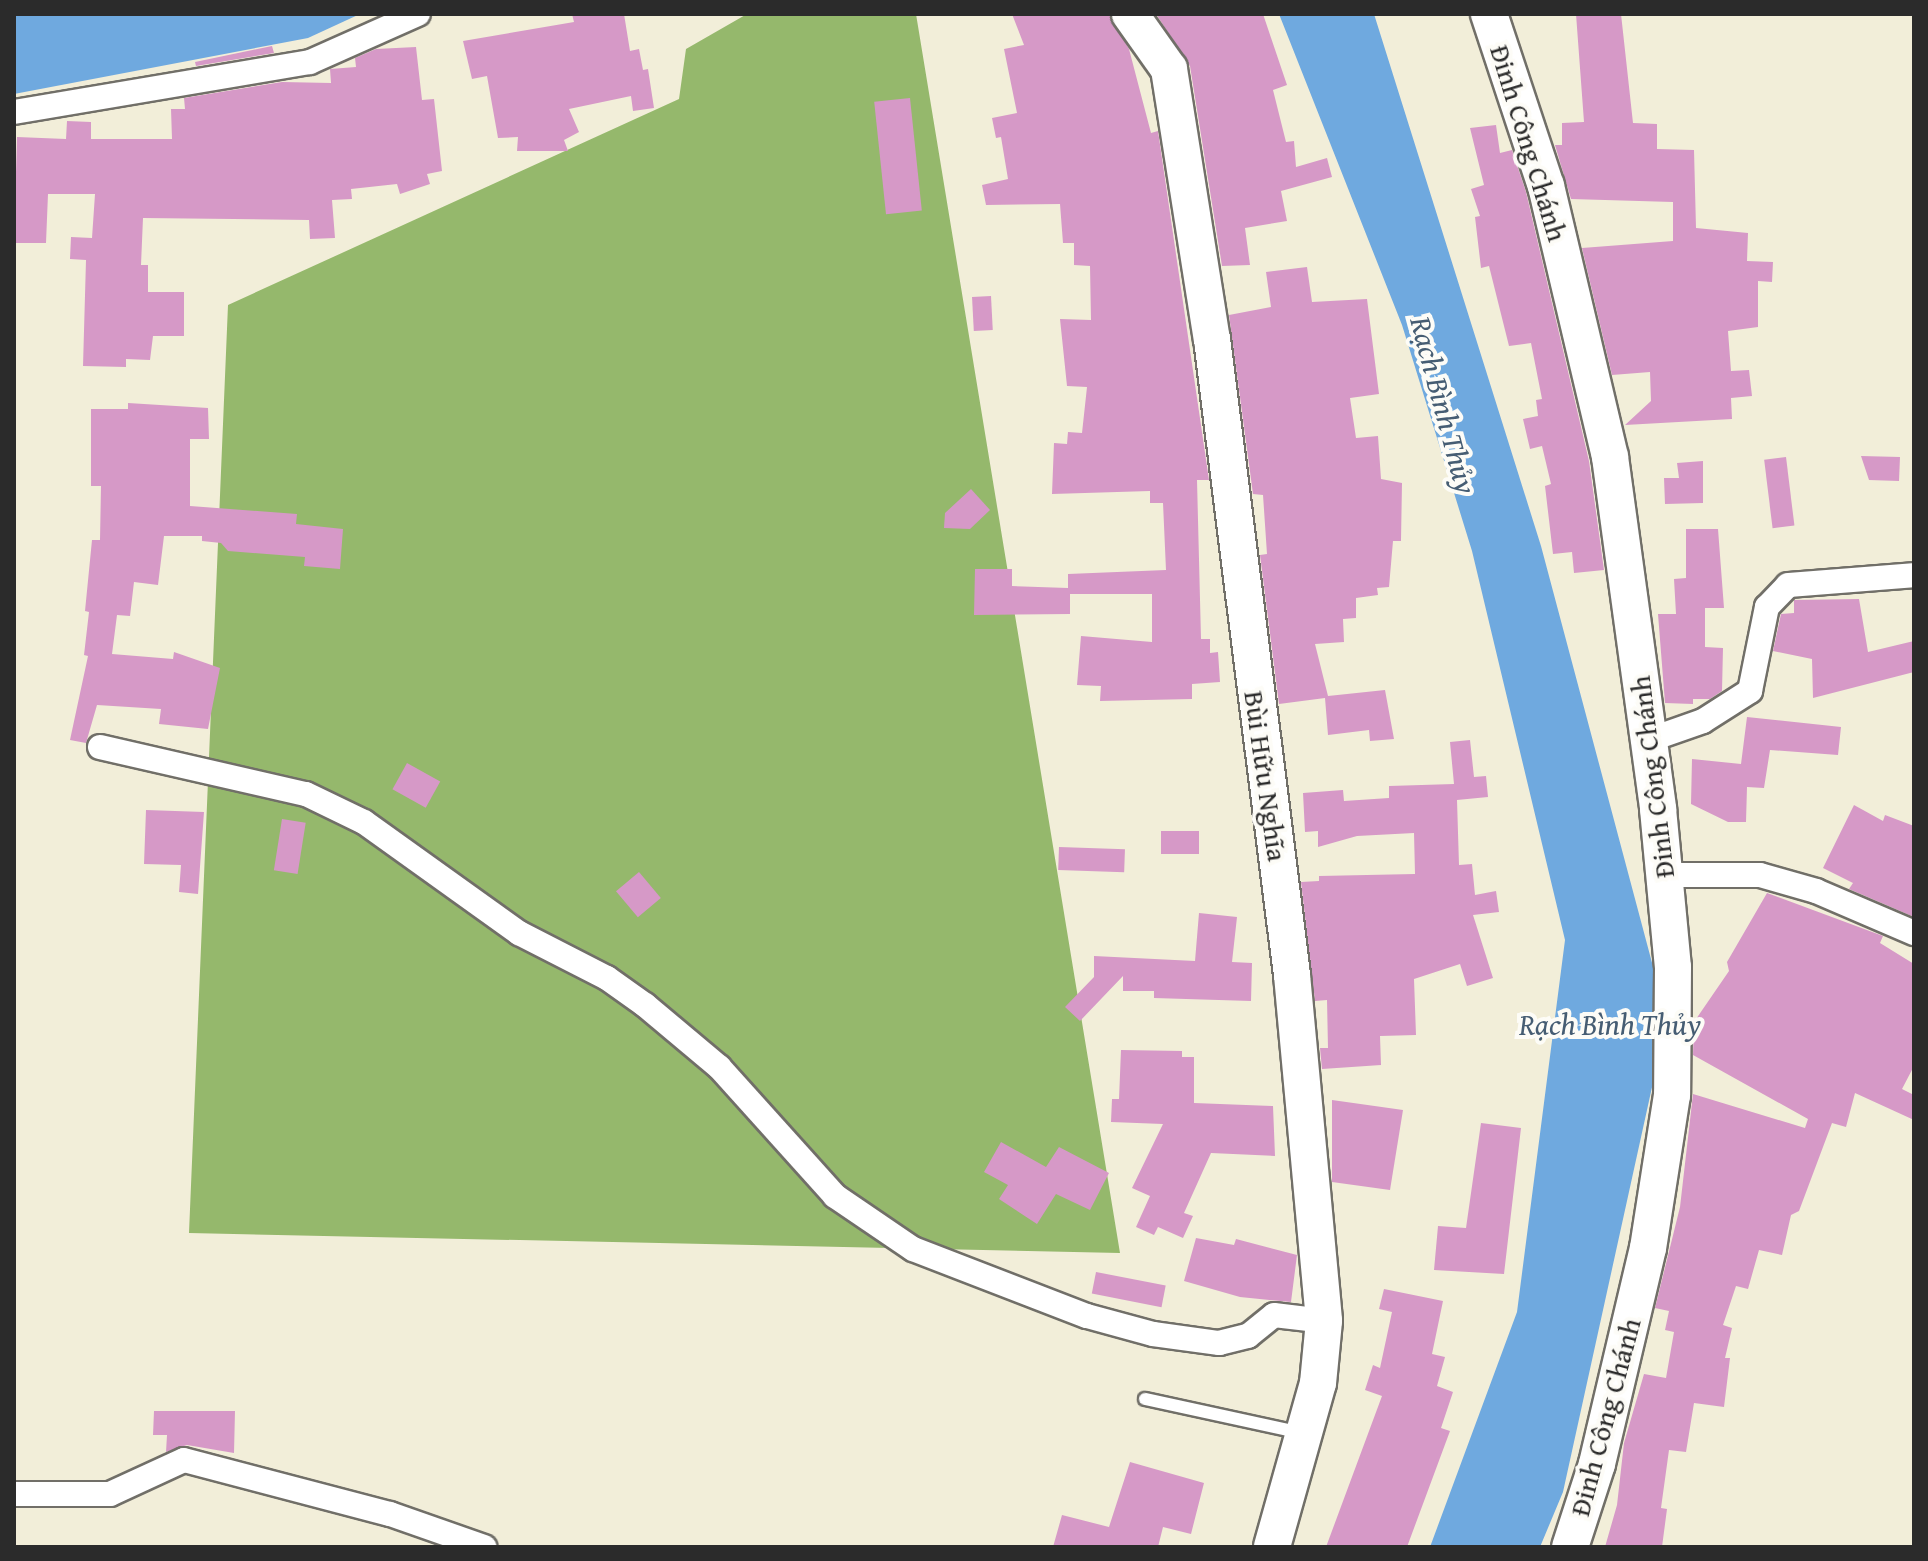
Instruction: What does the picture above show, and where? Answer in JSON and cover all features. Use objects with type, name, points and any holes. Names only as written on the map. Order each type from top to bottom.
[{"type":"main road","name":"Bùi Hữu Nghĩa","points":[[1130,14],[1169,69],[1212,339],[1292,975],[1324,1321],[1318,1383],[1272,1547]]},
{"type":"main road","name":"Đinh Công Chánh","points":[[1489,14],[1546,186],[1610,457],[1649,740],[1673,967],[1672,1095],[1648,1248],[1597,1464],[1570,1547]]},
{"type":"street","points":[[14,112],[310,62],[418,14]]},
{"type":"street","points":[[1649,740],[1703,721],[1750,691],[1767,607],[1788,585],[1914,575]]},
{"type":"street","points":[[100,747],[306,794],[364,822],[519,933],[607,978],[645,1005],[719,1067],[835,1196],[913,1249],[1073,1311],[1153,1334],[1219,1343],[1248,1336],[1274,1315],[1324,1321]]},
{"type":"street","points":[[1665,875],[1760,875],[1816,891],[1914,933]]},
{"type":"street","points":[[14,1494],[110,1494],[184,1460],[390,1514],[484,1547]]},
{"type":"lane","points":[[1145,1399],[1306,1434]]},
{"type":"green space","points":[[747,14],[916,14],[1120,1253],[189,1233],[228,305],[679,99],[686,49]]},
{"type":"water","points":[[14,14],[360,14],[308,38],[14,94]]},
{"type":"water","name":"Rạch Bình Thủy","points":[[1279,14],[1374,14],[1541,546],[1667,1019],[1563,1492],[1540,1547],[1430,1547],[1517,1312],[1565,940],[1472,551],[1402,325]]},
{"type":"building","points":[[572,14],[624,14],[630,51],[639,49],[643,70],[648,69],[654,108],[633,111],[631,96],[569,109],[579,132],[564,140],[568,151],[517,151],[518,137],[498,138],[487,76],[472,79],[463,41],[574,22]]},
{"type":"building","points":[[1012,14],[1109,14],[1129,49],[1151,133],[1158,131],[1209,480],[1197,480],[1201,639],[1210,639],[1210,653],[1218,652],[1220,682],[1192,684],[1192,699],[1100,701],[1101,686],[1077,685],[1081,636],[1152,642],[1152,594],[1070,594],[1070,614],[974,615],[975,569],[1012,569],[1012,586],[1068,588],[1068,574],[1166,570],[1163,503],[1150,503],[1150,491],[1052,494],[1054,443],[1067,444],[1068,432],[1082,433],[1087,387],[1067,386],[1060,319],[1091,320],[1090,266],[1074,265],[1074,243],[1063,243],[1060,204],[986,205],[982,185],[1008,179],[1001,137],[996,138],[992,118],[1017,113],[1004,49],[1024,45]]},
{"type":"building","points":[[1156,14],[1263,14],[1287,85],[1273,90],[1286,142],[1294,141],[1296,167],[1327,158],[1332,177],[1281,191],[1287,221],[1245,228],[1250,265],[1222,266],[1190,66]]},
{"type":"building","points":[[1576,14],[1621,14],[1633,123],[1657,124],[1657,149],[1694,150],[1696,228],[1748,233],[1747,261],[1773,262],[1772,282],[1758,281],[1758,327],[1728,331],[1731,371],[1749,370],[1752,396],[1731,398],[1732,419],[1625,425],[1651,401],[1650,372],[1612,375],[1582,248],[1673,241],[1673,202],[1571,199],[1555,145],[1562,145],[1562,123],[1584,122]]},
{"type":"building","points":[[272,46],[274,53],[196,66],[195,62]]},
{"type":"building","points":[[416,47],[422,100],[434,99],[442,171],[427,174],[430,184],[400,194],[397,184],[351,189],[352,199],[332,200],[335,238],[310,239],[309,220],[143,218],[141,265],[148,265],[148,292],[184,292],[184,336],[153,336],[150,360],[126,359],[126,367],[83,366],[86,260],[70,259],[71,237],[92,238],[95,194],[48,194],[46,243],[14,243],[17,137],[66,139],[67,121],[91,122],[91,139],[172,139],[171,109],[185,109],[184,98],[282,82],[331,83],[330,69],[356,67],[355,58],[376,49]]},
{"type":"building","points":[[910,98],[922,210],[886,214],[874,102]]},
{"type":"building","points":[[1496,125],[1500,153],[1512,150],[1526,192],[1589,461],[1604,570],[1574,573],[1572,552],[1553,554],[1545,486],[1551,484],[1542,446],[1530,449],[1523,419],[1538,416],[1536,400],[1542,399],[1531,343],[1509,346],[1489,266],[1481,268],[1475,217],[1480,216],[1471,189],[1484,185],[1470,128]]},
{"type":"building","points":[[1307,267],[1312,302],[1367,299],[1379,394],[1350,398],[1356,438],[1378,436],[1381,479],[1402,483],[1401,541],[1393,541],[1389,587],[1377,588],[1378,595],[1356,598],[1356,618],[1343,619],[1344,642],[1315,644],[1328,696],[1385,690],[1394,739],[1370,741],[1369,730],[1328,735],[1325,698],[1279,704],[1260,555],[1267,554],[1263,495],[1253,494],[1229,315],[1271,307],[1266,272]]},
{"type":"building","points":[[991,296],[993,330],[974,331],[972,297]]},
{"type":"building","points":[[128,403],[208,408],[209,439],[190,439],[190,506],[297,514],[296,524],[343,529],[340,569],[304,566],[305,557],[228,551],[221,543],[202,541],[202,536],[164,536],[158,585],[134,582],[130,616],[117,615],[112,654],[173,659],[174,652],[220,668],[208,729],[159,724],[161,709],[97,705],[86,743],[70,740],[88,656],[84,655],[89,612],[85,611],[92,540],[100,540],[101,486],[91,486],[91,409],[128,409]]},
{"type":"building","points":[[1861,456],[1900,457],[1899,481],[1869,480]]},
{"type":"building","points":[[1786,457],[1794,525],[1773,528],[1764,460]]},
{"type":"building","points":[[1703,461],[1703,503],[1665,504],[1664,478],[1679,478],[1677,463]]},
{"type":"building","points":[[971,489],[990,510],[970,529],[944,528],[945,513]]},
{"type":"building","points":[[1686,529],[1718,529],[1724,608],[1705,608],[1705,647],[1723,648],[1722,691],[1710,699],[1693,699],[1693,704],[1665,703],[1658,614],[1676,614],[1674,579],[1686,578]]},
{"type":"building","points":[[1859,599],[1868,652],[1914,641],[1914,672],[1813,698],[1812,659],[1773,651],[1781,614],[1794,613],[1794,600]]},
{"type":"building","points":[[1747,717],[1841,727],[1838,755],[1770,750],[1764,788],[1747,787],[1746,822],[1728,822],[1691,804],[1692,759],[1741,764]]},
{"type":"building","points":[[1470,740],[1474,777],[1486,776],[1488,797],[1457,800],[1459,865],[1472,864],[1475,895],[1496,891],[1499,912],[1473,915],[1493,978],[1467,986],[1460,964],[1414,979],[1416,1035],[1380,1036],[1381,1065],[1322,1069],[1320,1048],[1328,1048],[1327,1000],[1315,1001],[1301,882],[1319,881],[1319,876],[1415,874],[1414,833],[1357,836],[1318,847],[1318,831],[1305,832],[1303,793],[1343,790],[1344,801],[1389,798],[1389,786],[1454,784],[1450,742]]},
{"type":"building","points":[[407,763],[440,781],[426,808],[392,789]]},
{"type":"building","points":[[1854,805],[1883,821],[1885,815],[1914,826],[1914,917],[1849,889],[1853,883],[1823,868]]},
{"type":"building","points":[[146,810],[204,812],[198,894],[179,892],[181,865],[144,864]]},
{"type":"building","points":[[282,819],[306,823],[298,874],[274,870]]},
{"type":"building","points":[[1161,831],[1199,831],[1199,854],[1161,854]]},
{"type":"building","points":[[1059,847],[1125,849],[1124,872],[1058,870]]},
{"type":"building","points":[[639,872],[661,898],[638,917],[616,891]]},
{"type":"building","points":[[1767,893],[1883,936],[1880,943],[1914,964],[1914,1066],[1902,1089],[1914,1095],[1914,1120],[1855,1093],[1846,1127],[1832,1123],[1799,1211],[1791,1215],[1782,1255],[1759,1250],[1748,1289],[1736,1286],[1723,1325],[1732,1328],[1725,1358],[1730,1358],[1724,1407],[1694,1403],[1686,1452],[1669,1450],[1661,1508],[1667,1509],[1662,1547],[1605,1547],[1617,1505],[1624,1443],[1644,1374],[1666,1378],[1674,1332],[1665,1330],[1669,1311],[1655,1308],[1680,1207],[1693,1094],[1805,1128],[1808,1119],[1693,1055],[1694,1022],[1729,971],[1727,962]]},
{"type":"building","points":[[1199,913],[1237,917],[1232,962],[1252,963],[1251,1001],[1154,998],[1154,991],[1123,991],[1123,976],[1080,1021],[1065,1007],[1094,977],[1094,956],[1195,961]]},
{"type":"building","points":[[1121,1050],[1182,1051],[1182,1057],[1194,1057],[1194,1103],[1273,1106],[1275,1156],[1211,1153],[1184,1213],[1193,1216],[1183,1238],[1158,1227],[1154,1235],[1136,1227],[1150,1196],[1132,1188],[1163,1124],[1111,1122],[1112,1099],[1119,1099]]},
{"type":"building","points":[[1332,1100],[1403,1110],[1390,1190],[1332,1182]]},
{"type":"building","points":[[1481,1123],[1521,1128],[1504,1274],[1434,1270],[1438,1226],[1466,1228]]},
{"type":"building","points":[[1001,1142],[1046,1167],[1059,1147],[1109,1173],[1090,1210],[1056,1194],[1037,1224],[999,1199],[1008,1185],[984,1172]]},
{"type":"building","points":[[1196,1238],[1234,1245],[1236,1239],[1297,1255],[1291,1302],[1240,1297],[1184,1281]]},
{"type":"building","points":[[1096,1272],[1166,1286],[1161,1307],[1092,1294]]},
{"type":"building","points":[[1384,1289],[1443,1301],[1432,1354],[1445,1357],[1437,1386],[1453,1392],[1441,1428],[1450,1431],[1407,1547],[1326,1547],[1382,1396],[1365,1390],[1373,1365],[1380,1368],[1392,1312],[1379,1309]]},
{"type":"building","points":[[154,1411],[235,1411],[234,1453],[187,1445],[166,1452],[167,1435],[153,1435]]},
{"type":"building","points":[[1130,1462],[1204,1483],[1191,1534],[1163,1527],[1158,1547],[1053,1547],[1062,1515],[1109,1527]]}]
